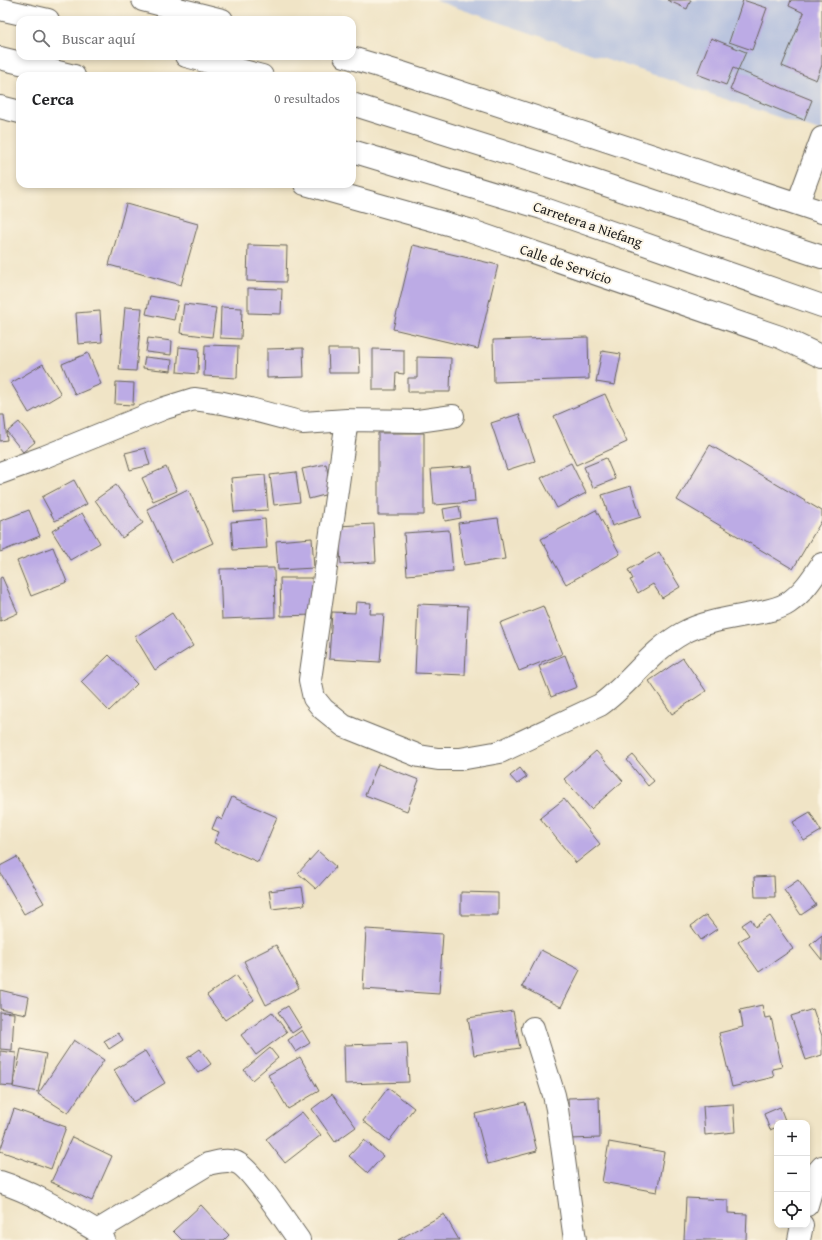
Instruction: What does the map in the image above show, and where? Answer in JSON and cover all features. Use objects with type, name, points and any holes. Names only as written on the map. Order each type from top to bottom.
[{"type":"street","points":[[143,0],[206,16]]},
{"type":"street","points":[[0,9],[31,16]]},
{"type":"street","points":[[0,58],[58,72]]},
{"type":"street","points":[[356,59],[822,212]]},
{"type":"street","points":[[201,60],[247,72]]},
{"type":"street","points":[[356,105],[563,170],[822,257]]},
{"type":"street","points":[[0,107],[16,111]]},
{"type":"street","points":[[798,203],[822,138]]},
{"type":"street","name":"Carretera a Niefang","points":[[356,152],[542,208],[822,306]]},
{"type":"street","name":"Calle de Servicio","points":[[319,188],[469,230],[780,337],[821,358]]},
{"type":"street","points":[[0,473],[44,457],[165,408],[194,399],[223,403],[303,423],[347,420],[418,421],[453,416]]},
{"type":"street","points":[[347,420],[310,680],[314,698],[323,709],[344,726],[419,756],[438,759],[460,759],[500,752],[600,706],[613,696],[662,647],[683,633],[701,625],[769,610],[788,604],[804,590],[822,564]]},
{"type":"street","points":[[533,1028],[557,1109],[576,1240]]},
{"type":"street","points":[[0,1182],[22,1189],[100,1235],[208,1164],[220,1161],[236,1162],[249,1172],[299,1240]]},
{"type":"street","points":[[810,1195],[816,1174],[822,1167]]},
{"type":"street","points":[[799,1240],[801,1228]]},
{"type":"shaded area","points":[[434,0],[822,0],[822,132]]},
{"type":"building","points":[[667,0],[691,0],[687,9]]},
{"type":"building","points":[[743,0],[767,8],[752,50],[729,42]]},
{"type":"building","points":[[791,0],[822,0],[822,65],[816,80],[782,66],[804,13],[789,6]]},
{"type":"building","points":[[711,38],[746,52],[738,70],[733,68],[726,85],[697,74]]},
{"type":"building","points":[[738,70],[812,100],[804,120],[730,90]]},
{"type":"building","points":[[126,204],[198,224],[181,285],[109,265]]},
{"type":"building","points":[[248,245],[287,246],[286,282],[247,281]]},
{"type":"building","points":[[413,245],[498,265],[478,349],[393,329]]},
{"type":"building","points":[[248,288],[282,289],[281,314],[248,313]]},
{"type":"building","points":[[150,296],[178,301],[174,320],[146,314]]},
{"type":"building","points":[[184,304],[216,308],[212,337],[180,333]]},
{"type":"building","points":[[125,307],[142,308],[136,371],[119,370]]},
{"type":"building","points":[[221,307],[242,308],[241,339],[220,338]]},
{"type":"building","points":[[100,311],[102,342],[78,344],[76,313]]},
{"type":"building","points":[[588,337],[589,379],[494,382],[493,340]]},
{"type":"building","points":[[148,338],[172,341],[171,355],[146,352]]},
{"type":"building","points":[[205,345],[238,346],[237,378],[204,376]]},
{"type":"building","points":[[179,347],[199,349],[198,374],[177,372]]},
{"type":"building","points":[[303,348],[304,377],[267,378],[267,349]]},
{"type":"building","points":[[328,349],[359,349],[360,373],[329,373]]},
{"type":"building","points":[[373,349],[404,350],[404,374],[396,373],[395,390],[373,390]]},
{"type":"building","points":[[602,351],[621,354],[615,385],[596,382]]},
{"type":"building","points":[[88,353],[101,384],[75,395],[62,364]]},
{"type":"building","points":[[145,357],[172,360],[171,371],[143,368]]},
{"type":"building","points":[[417,357],[451,358],[450,392],[408,392],[408,378],[417,378]]},
{"type":"building","points":[[43,364],[61,394],[29,413],[11,383]]},
{"type":"building","points":[[116,382],[134,383],[133,405],[115,404]]},
{"type":"building","points":[[605,394],[627,442],[576,465],[554,416]]},
{"type":"building","points":[[519,414],[535,461],[507,470],[491,423]]},
{"type":"building","points":[[0,415],[4,415],[7,440],[0,441]]},
{"type":"building","points":[[19,422],[35,442],[23,452],[7,432]]},
{"type":"building","points":[[378,433],[424,433],[424,515],[378,515]]},
{"type":"building","points":[[710,445],[822,511],[822,520],[793,569],[677,500]]},
{"type":"building","points":[[145,448],[150,465],[130,470],[125,453]]},
{"type":"building","points":[[606,458],[615,479],[593,488],[584,467]]},
{"type":"building","points":[[571,463],[586,493],[557,508],[541,478]]},
{"type":"building","points":[[326,464],[332,493],[309,499],[302,469]]},
{"type":"building","points":[[472,466],[475,502],[434,505],[431,469]]},
{"type":"building","points":[[166,467],[177,491],[153,501],[142,478]]},
{"type":"building","points":[[296,472],[300,502],[274,505],[270,475]]},
{"type":"building","points":[[265,475],[268,510],[234,512],[231,478]]},
{"type":"building","points":[[74,480],[87,504],[55,521],[42,497]]},
{"type":"building","points":[[116,485],[143,523],[122,538],[95,500]]},
{"type":"building","points":[[631,486],[641,517],[612,526],[602,495]]},
{"type":"building","points":[[188,489],[213,543],[172,562],[147,509]]},
{"type":"building","points":[[459,506],[461,518],[445,521],[443,509]]},
{"type":"building","points":[[29,510],[40,536],[0,552],[0,521]]},
{"type":"building","points":[[596,510],[620,554],[566,584],[541,539]]},
{"type":"building","points":[[82,513],[100,543],[70,560],[52,531]]},
{"type":"building","points":[[498,518],[505,559],[464,565],[458,523]]},
{"type":"building","points":[[265,519],[267,548],[233,550],[231,522]]},
{"type":"building","points":[[374,524],[376,562],[341,564],[338,526]]},
{"type":"building","points":[[449,530],[453,571],[407,575],[404,533]]},
{"type":"building","points":[[312,538],[314,568],[278,570],[276,541]]},
{"type":"building","points":[[53,547],[67,582],[31,596],[17,561]]},
{"type":"building","points":[[659,552],[680,587],[662,598],[653,584],[638,593],[630,580],[633,579],[628,570]]},
{"type":"building","points":[[274,568],[275,617],[222,619],[220,569]]},
{"type":"building","points":[[2,577],[18,613],[0,621],[0,578]]},
{"type":"building","points":[[280,578],[312,578],[313,615],[281,616]]},
{"type":"building","points":[[356,602],[371,603],[370,614],[384,614],[380,662],[329,659],[332,612],[355,613]]},
{"type":"building","points":[[418,604],[468,606],[465,675],[415,673]]},
{"type":"building","points":[[543,606],[562,654],[519,671],[500,623]]},
{"type":"building","points":[[172,613],[193,646],[155,670],[135,637]]},
{"type":"building","points":[[109,655],[137,684],[109,711],[81,682]]},
{"type":"building","points":[[565,655],[577,687],[551,697],[539,666]]},
{"type":"building","points":[[683,658],[706,691],[672,714],[649,681]]},
{"type":"building","points":[[596,751],[623,781],[591,809],[564,779]]},
{"type":"building","points":[[633,755],[654,781],[648,786],[627,760]]},
{"type":"building","points":[[378,764],[419,780],[407,811],[365,795]]},
{"type":"building","points":[[520,768],[527,777],[517,784],[510,776]]},
{"type":"building","points":[[232,797],[277,817],[258,862],[214,843],[219,832],[212,829],[217,817],[222,820]]},
{"type":"building","points":[[564,799],[600,844],[576,863],[540,818]]},
{"type":"building","points":[[810,812],[821,831],[804,841],[793,822]]},
{"type":"building","points":[[318,851],[336,867],[316,889],[298,873]]},
{"type":"building","points":[[17,857],[44,903],[24,914],[0,872],[0,866]]},
{"type":"building","points":[[774,876],[775,897],[755,897],[754,877]]},
{"type":"building","points":[[798,880],[816,905],[801,915],[784,890]]},
{"type":"building","points":[[302,887],[305,905],[272,909],[269,891]]},
{"type":"building","points":[[461,892],[498,893],[498,915],[461,915]]},
{"type":"building","points":[[706,915],[717,929],[701,940],[691,926]]},
{"type":"building","points":[[770,916],[793,949],[759,972],[738,942],[749,935],[742,925],[751,919],[755,927]]},
{"type":"building","points":[[366,929],[443,934],[439,994],[363,989]]},
{"type":"building","points":[[822,935],[822,960],[810,945]]},
{"type":"building","points":[[276,945],[299,988],[266,1005],[244,961]]},
{"type":"building","points":[[541,950],[580,970],[561,1007],[522,987]]},
{"type":"building","points":[[236,975],[254,1000],[225,1020],[207,995]]},
{"type":"building","points":[[0,990],[29,997],[26,1014],[0,1009]]},
{"type":"building","points":[[762,1005],[765,1018],[771,1017],[782,1067],[772,1069],[774,1077],[732,1087],[719,1033],[743,1027],[740,1010]]},
{"type":"building","points":[[288,1006],[301,1027],[292,1033],[278,1012]]},
{"type":"building","points":[[813,1009],[822,1036],[822,1055],[806,1060],[791,1016]]},
{"type":"building","points":[[513,1011],[520,1048],[474,1055],[468,1018]]},
{"type":"building","points":[[0,1012],[14,1013],[12,1050],[0,1049]]},
{"type":"building","points":[[272,1012],[287,1032],[256,1055],[241,1035]]},
{"type":"building","points":[[302,1030],[310,1043],[296,1052],[288,1040]]},
{"type":"building","points":[[118,1033],[123,1040],[109,1049],[104,1041]]},
{"type":"building","points":[[74,1040],[104,1060],[68,1113],[38,1094]]},
{"type":"building","points":[[407,1043],[409,1082],[345,1084],[344,1045]]},
{"type":"building","points":[[270,1048],[278,1058],[252,1080],[244,1070]]},
{"type":"building","points":[[21,1049],[46,1054],[38,1092],[13,1087]]},
{"type":"building","points":[[200,1049],[211,1064],[198,1073],[187,1058]]},
{"type":"building","points":[[0,1051],[16,1053],[13,1086],[0,1085]]},
{"type":"building","points":[[145,1051],[165,1083],[134,1102],[114,1070]]},
{"type":"building","points":[[300,1057],[319,1091],[288,1109],[268,1075]]},
{"type":"building","points":[[388,1088],[414,1108],[389,1141],[363,1121]]},
{"type":"building","points":[[332,1094],[356,1127],[335,1142],[312,1109]]},
{"type":"building","points":[[599,1097],[600,1138],[569,1139],[568,1098]]},
{"type":"building","points":[[525,1102],[537,1151],[488,1164],[475,1114]]},
{"type":"building","points":[[733,1104],[735,1132],[705,1135],[703,1106]]},
{"type":"building","points":[[780,1107],[785,1120],[774,1120],[774,1128],[770,1130],[764,1114]]},
{"type":"building","points":[[14,1109],[66,1127],[51,1169],[0,1151]]},
{"type":"building","points":[[302,1112],[321,1135],[285,1163],[266,1139]]},
{"type":"building","points":[[72,1137],[112,1156],[92,1201],[51,1182]]},
{"type":"building","points":[[364,1140],[383,1156],[368,1173],[349,1156]]},
{"type":"building","points":[[609,1142],[664,1152],[657,1192],[602,1182]]},
{"type":"building","points":[[686,1198],[728,1200],[728,1213],[747,1214],[746,1240],[684,1240]]},
{"type":"building","points":[[201,1205],[229,1235],[224,1240],[182,1240],[173,1231]]},
{"type":"building","points":[[444,1214],[459,1240],[398,1240]]}]
